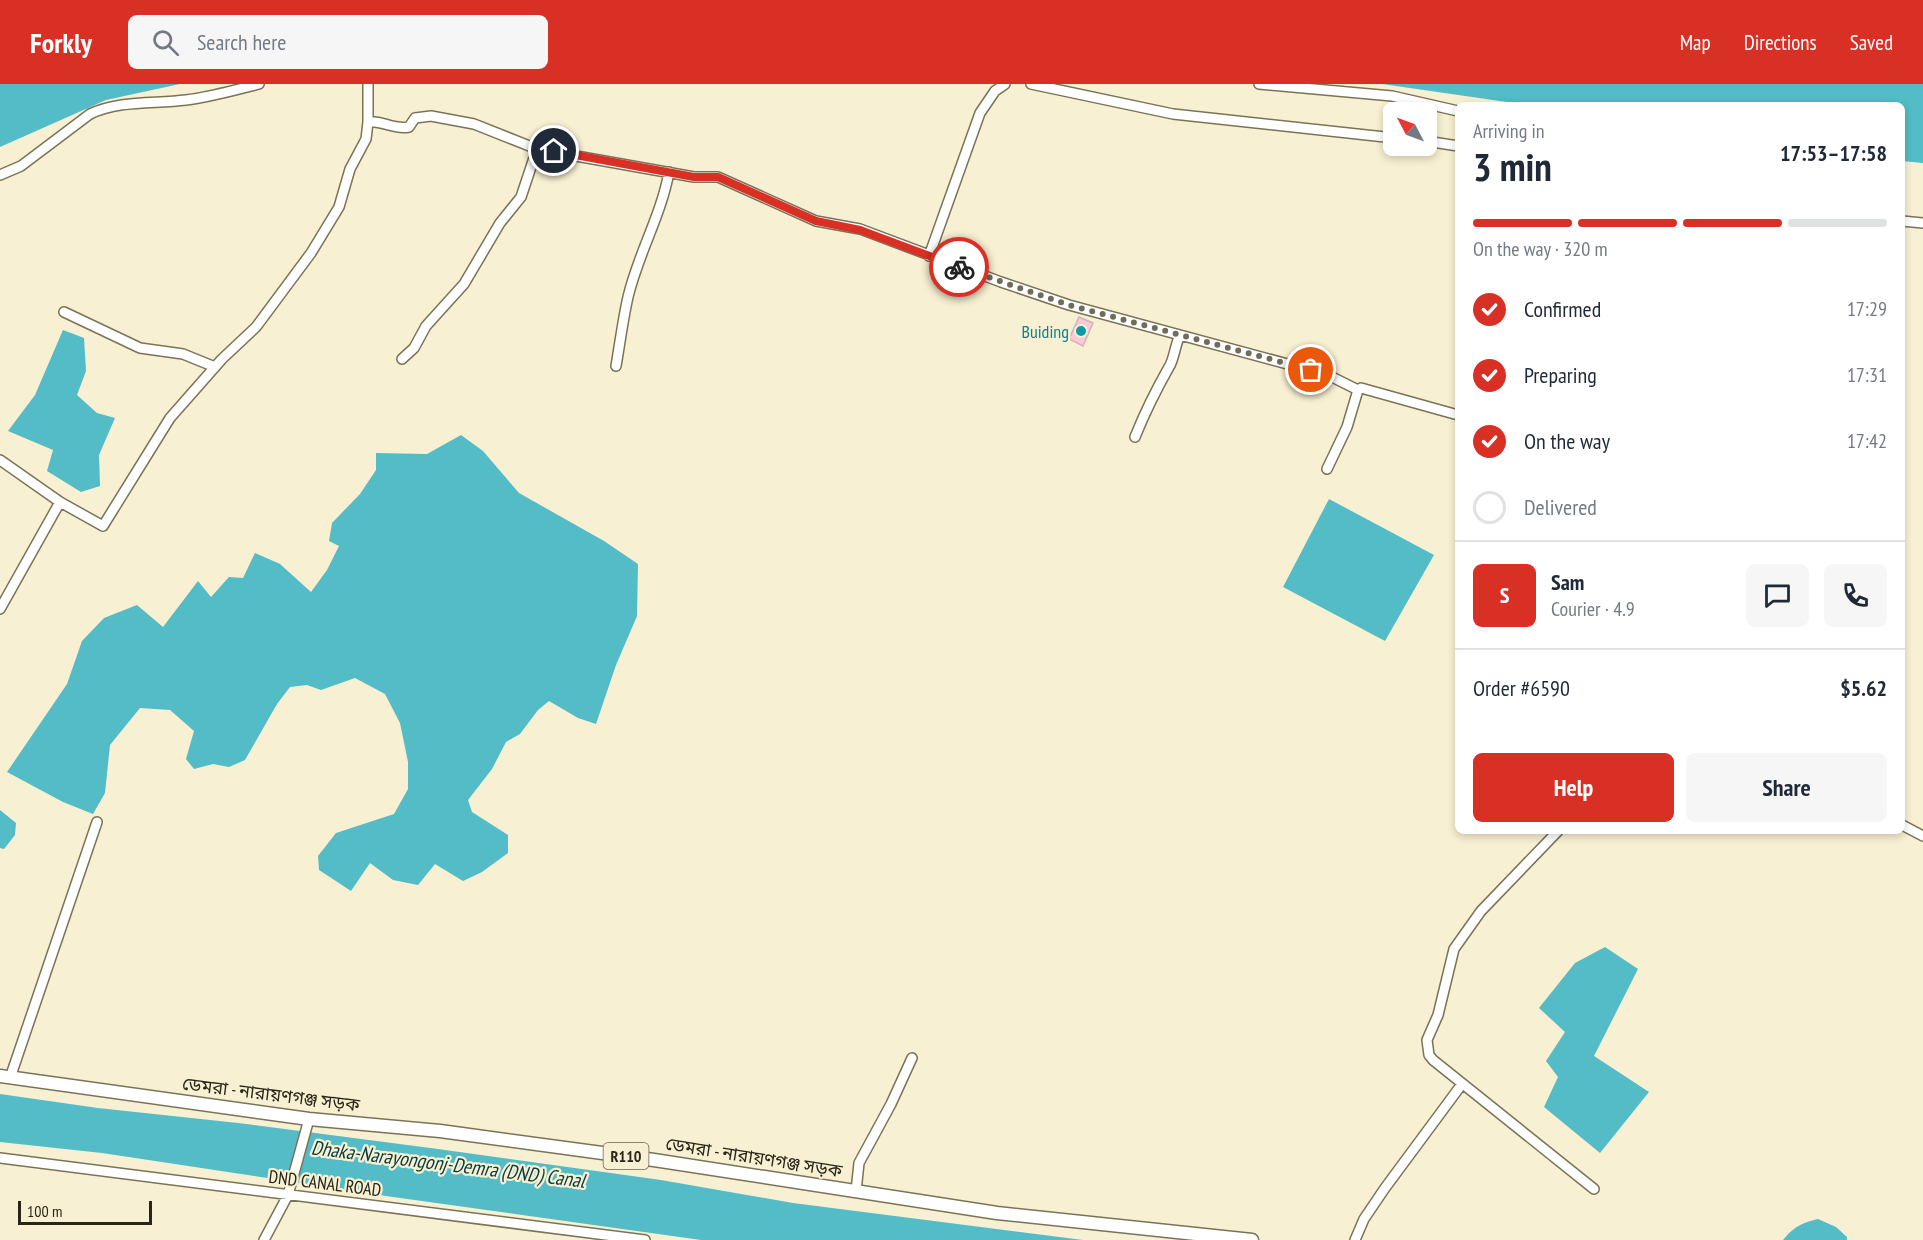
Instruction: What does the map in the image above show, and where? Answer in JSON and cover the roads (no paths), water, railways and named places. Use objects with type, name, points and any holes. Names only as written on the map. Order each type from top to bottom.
[{"type":"main road","name":"ডেমরা - নারায়ণগঞ্জ সড়ক","points":[[5,1077],[309,1119],[440,1131],[654,1160],[997,1213],[1252,1240]]},
{"type":"street","points":[[0,175],[21,166],[101,108],[156,101],[186,100],[259,84]]},
{"type":"street","points":[[0,460],[60,502],[104,526],[170,418],[244,336],[256,327],[296,275],[335,215],[350,169],[366,140],[368,84]]},
{"type":"street","points":[[930,256],[980,113],[995,91],[1005,84]]},
{"type":"street","points":[[1031,84],[1173,114],[1383,137]]},
{"type":"street","points":[[1259,84],[1392,96],[1455,110]]},
{"type":"street","points":[[368,122],[375,121],[396,129],[409,127],[415,118],[431,116],[474,124],[537,149],[694,177],[718,177],[816,221],[860,230],[1069,305],[1328,375],[1358,390],[1361,388],[1455,414]]},
{"type":"street","points":[[1437,143],[1455,146]]},
{"type":"street","points":[[402,359],[414,348],[426,326],[464,284],[500,223],[521,197],[537,149]]},
{"type":"street","points":[[616,366],[628,297],[644,248],[664,199],[669,172]]},
{"type":"street","points":[[1905,221],[1923,224]]},
{"type":"street","points":[[64,312],[140,348],[183,354],[215,367]]},
{"type":"street","points":[[1135,437],[1142,417],[1171,365],[1171,356],[1180,335]]},
{"type":"street","points":[[1327,469],[1347,427],[1358,398],[1358,390]]},
{"type":"street","points":[[0,609],[60,502]]},
{"type":"street","points":[[5,1077],[97,822]]},
{"type":"street","points":[[1905,827],[1923,836]]},
{"type":"street","points":[[1555,834],[1481,911],[1454,949],[1427,1047],[1433,1060],[1461,1084],[1594,1189]]},
{"type":"street","points":[[856,1191],[859,1163],[891,1104],[912,1058]]},
{"type":"street","points":[[1355,1240],[1364,1219],[1385,1188],[1461,1084]]},
{"type":"street","points":[[264,1240],[288,1195],[309,1119]]},
{"type":"street","name":"DND CANAL ROAD","points":[[0,1158],[645,1240]]},
{"type":"water","points":[[0,84],[180,84],[106,100],[0,147]]},
{"type":"water","points":[[1382,84],[1923,84],[1923,163],[1905,161],[1905,102],[1506,102]]},
{"type":"water","points":[[63,330],[84,338],[86,371],[77,395],[97,413],[115,418],[99,455],[100,486],[81,492],[47,471],[53,450],[8,431],[35,395]]},
{"type":"water","points":[[461,435],[483,451],[519,493],[604,541],[638,564],[637,616],[616,665],[596,724],[578,718],[549,701],[538,710],[520,734],[506,742],[492,769],[468,800],[472,812],[508,835],[508,853],[482,872],[463,881],[435,864],[418,885],[393,880],[370,863],[351,891],[319,870],[318,856],[336,833],[394,814],[408,789],[408,762],[400,723],[385,694],[355,678],[321,690],[307,685],[290,687],[277,704],[245,760],[229,767],[213,764],[194,769],[186,759],[194,731],[170,710],[140,708],[110,745],[105,793],[93,814],[63,802],[7,772],[67,684],[82,641],[104,618],[137,605],[163,627],[198,581],[211,597],[229,577],[243,578],[255,553],[280,564],[311,592],[327,570],[339,546],[329,541],[332,523],[360,494],[376,470],[376,453],[427,454]]},
{"type":"water","points":[[1329,499],[1434,555],[1385,641],[1283,587]]},
{"type":"water","points":[[0,810],[16,823],[15,835],[4,849],[0,848]]},
{"type":"water","points":[[1605,947],[1638,969],[1594,1056],[1649,1092],[1600,1153],[1544,1107],[1558,1077],[1546,1061],[1565,1032],[1539,1008],[1575,963]]},
{"type":"water","name":"Dhaka-Narayongonj-Demra (DND) Canal","points":[[0,1094],[438,1149],[661,1180],[793,1203],[1083,1240],[701,1240],[102,1153],[0,1142]]},
{"type":"water","points":[[1818,1219],[1836,1227],[1847,1237],[1847,1240],[1783,1240],[1798,1226]]},
{"type":"place","name":"Buiding","points":[[1081,331]]}]
